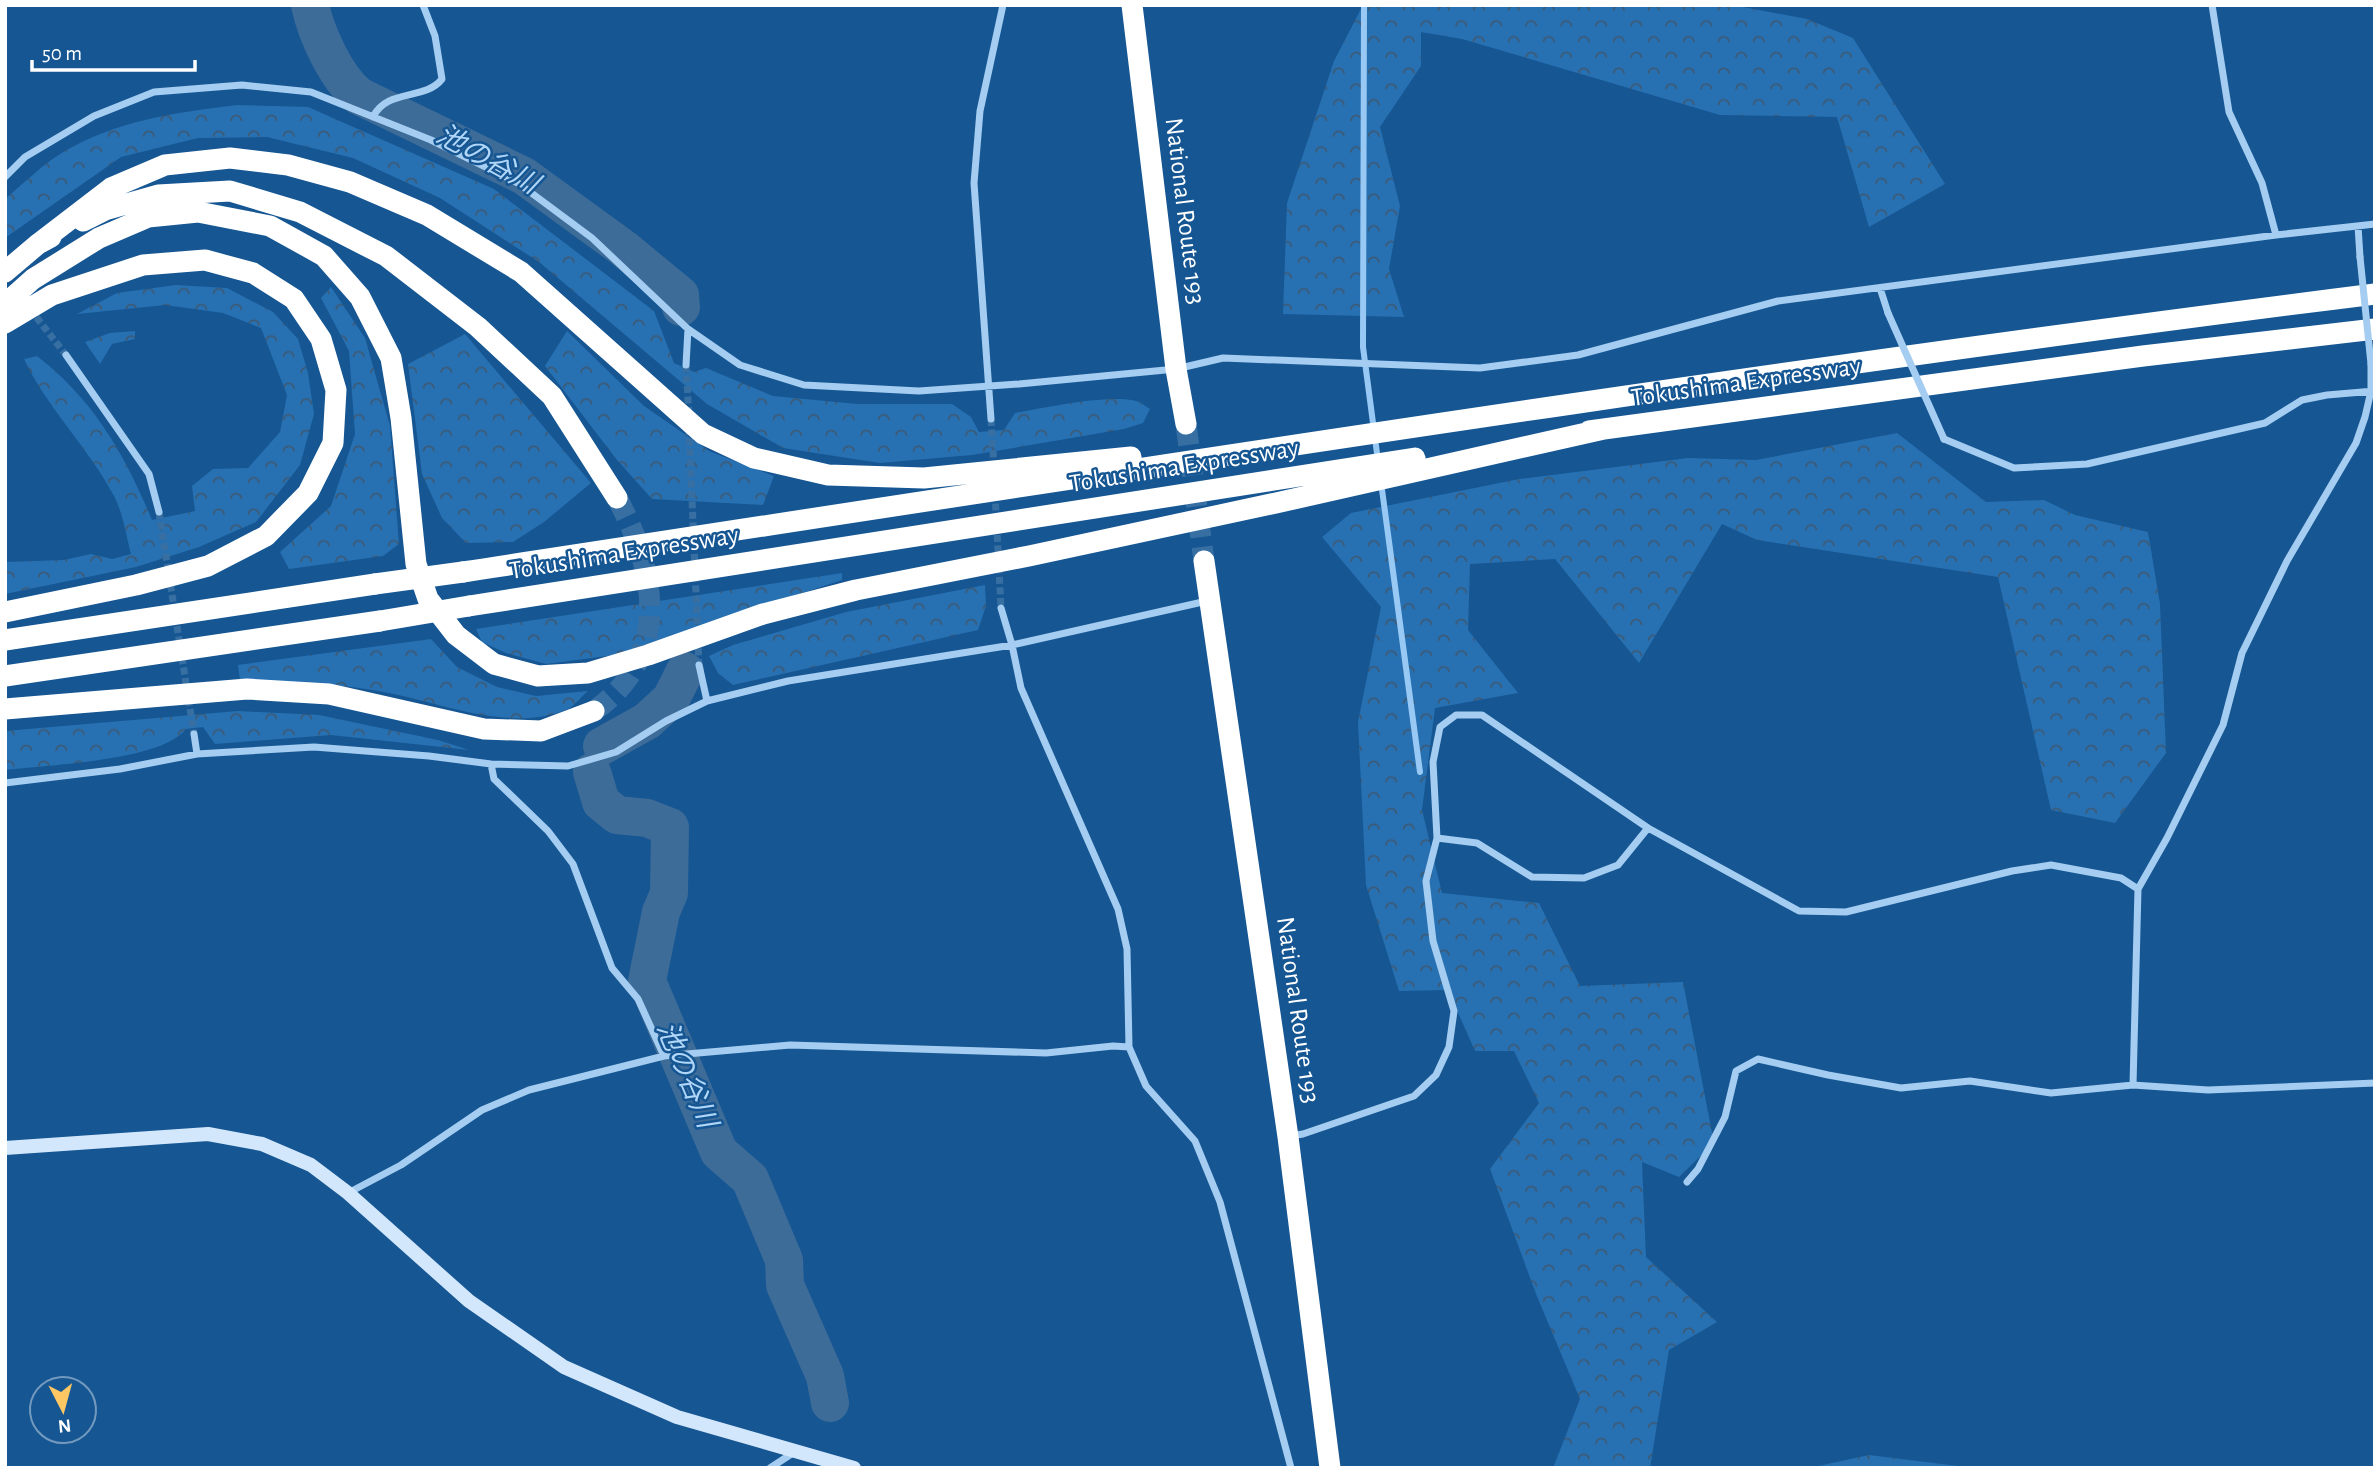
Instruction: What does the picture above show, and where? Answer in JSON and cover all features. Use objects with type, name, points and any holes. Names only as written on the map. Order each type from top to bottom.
[{"type":"highway","name":"National Route 193","points":[[1132,5],[1176,369],[1186,424]]},
{"type":"highway","points":[[5,272],[111,188],[165,165],[230,158],[288,165],[350,182],[427,215],[521,272],[703,433],[754,458],[828,475],[924,478],[1349,438]]},
{"type":"highway","points":[[38,244],[105,209],[158,194],[230,191],[300,212],[386,256],[478,327],[552,396],[617,498]]},
{"type":"highway","points":[[5,304],[33,279],[99,238],[148,217],[198,212],[270,226],[324,256],[360,297],[391,358],[401,418],[416,564],[428,599],[456,635],[494,664],[538,676],[588,673],[648,655],[763,614],[856,590],[1263,506],[1604,429]]},
{"type":"highway","points":[[5,323],[52,295],[143,265],[205,260],[253,272],[294,299],[321,340],[336,390],[333,443],[309,493],[266,536],[208,566],[136,585],[5,612]]},
{"type":"highway","name":"Tokushima Expressway","points":[[5,640],[1349,438],[2126,326],[2375,295]]},
{"type":"highway","name":"Tokushima Expressway","points":[[5,676],[380,621],[1604,429],[2143,356],[2375,329]]},
{"type":"highway","name":"National Route 193","points":[[1204,561],[1288,1137],[1330,1468]]},
{"type":"highway","points":[[5,709],[247,689],[329,694],[484,729],[541,731],[594,711]]},
{"type":"street","points":[[373,117],[386,101],[436,86],[442,79],[435,36],[423,5]]},
{"type":"street","points":[[991,418],[974,183],[980,111],[1003,5]]},
{"type":"street","points":[[2212,5],[2229,112],[2262,183],[2276,235]]},
{"type":"street","points":[[5,177],[25,157],[94,116],[154,92],[242,85],[311,92],[431,140],[518,183],[592,238],[688,329],[740,365],[804,386],[919,391],[1176,369],[1223,358],[1480,368],[1578,355],[1778,301],[2276,235],[2375,225]]},
{"type":"street","points":[[2133,1086],[2138,889],[2167,838],[2223,725],[2242,653],[2287,561],[2356,443],[2373,391],[2358,226]]},
{"type":"street","points":[[1880,288],[1888,313],[1944,439],[2014,468],[2087,464],[2265,423],[2302,400],[2373,391]]},
{"type":"street","points":[[686,365],[688,329]]},
{"type":"street","points":[[66,355],[149,474],[159,512]]},
{"type":"street","points":[[2365,417],[2375,419]]},
{"type":"street","points":[[5,783],[120,769],[197,754],[314,747],[491,764],[569,766],[616,752],[666,721],[707,701],[788,681],[1012,645],[1210,600]]},
{"type":"street","points":[[1001,607],[1021,688],[1118,909],[1127,949],[1129,1047],[1146,1086],[1195,1141],[1220,1202],[1291,1468]]},
{"type":"street","points":[[699,666],[707,701]]},
{"type":"street","points":[[1288,1137],[1414,1096],[1436,1075],[1449,1047],[1454,1011],[1433,941],[1426,881],[1437,838],[1433,762],[1440,727],[1456,715],[1482,716],[1648,828],[1799,911],[1846,912],[2012,871],[2051,865],[2121,878],[2138,889]]},
{"type":"street","points":[[194,734],[197,754]]},
{"type":"street","points":[[491,764],[494,779],[548,831],[573,864],[612,968],[638,999],[672,1055]]},
{"type":"street","points":[[1437,838],[1477,843],[1532,877],[1584,878],[1618,865],[1648,828]]},
{"type":"street","points":[[348,1193],[401,1165],[482,1110],[529,1090],[672,1055],[790,1045],[1046,1053],[1113,1046],[1129,1047]]},
{"type":"street","points":[[1687,1182],[1698,1168],[1726,1117],[1736,1072],[1758,1059],[1901,1088],[1970,1081],[2051,1093],[2133,1086],[2208,1090],[2375,1083]]},
{"type":"street","points":[[5,1148],[208,1134],[262,1144],[311,1165],[348,1193],[469,1301],[564,1367],[677,1417],[854,1468]]},
{"type":"street","points":[[770,1468],[796,1451]]},
{"type":"green space","points":[[1363,5],[1732,5],[1807,19],[1853,38],[1945,184],[1869,227],[1837,117],[1720,115],[1462,39],[1421,32],[1421,66],[1380,127],[1400,206],[1389,269],[1404,317],[1283,314],[1287,203],[1334,61]]},
{"type":"green space","points":[[237,105],[308,107],[494,189],[654,311],[674,363],[694,372],[706,368],[773,396],[857,404],[952,404],[971,417],[979,432],[1004,430],[1015,413],[1076,402],[1124,399],[1138,402],[1150,409],[1143,423],[1124,429],[972,455],[880,463],[783,448],[707,404],[539,262],[440,198],[353,158],[267,137],[198,138],[121,157],[5,238],[5,199],[60,154],[81,142],[124,126],[168,115]]},
{"type":"green space","points":[[176,285],[227,288],[273,312],[298,339],[308,373],[314,414],[300,465],[256,522],[199,547],[136,567],[5,594],[5,562],[64,560],[91,554],[112,559],[131,554],[114,496],[44,394],[24,359],[37,356],[75,391],[91,410],[119,451],[152,520],[195,511],[192,486],[213,469],[248,468],[280,432],[287,395],[261,328],[223,313],[165,305],[77,314],[117,293]]},
{"type":"green space","points":[[331,287],[365,338],[390,426],[399,544],[383,556],[289,569],[280,552],[331,506],[355,434],[349,351],[321,298]]},
{"type":"green space","points":[[135,331],[135,339],[112,344],[100,364],[85,342],[110,333]]},
{"type":"green space","points":[[567,331],[644,406],[709,451],[774,476],[763,505],[652,499],[617,460],[545,366]]},
{"type":"green space","points":[[465,334],[591,483],[544,522],[513,542],[466,543],[442,518],[422,474],[408,364]]},
{"type":"green space","points":[[1897,433],[1986,502],[2044,500],[2075,515],[2148,532],[2160,604],[2166,753],[2115,823],[2051,810],[1998,577],[1757,540],[1722,524],[1639,663],[1555,559],[1470,564],[1468,630],[1518,693],[1435,708],[1422,810],[1442,893],[1539,903],[1580,986],[1683,982],[1714,1143],[1679,1177],[1642,1162],[1646,1257],[1717,1322],[1669,1350],[1650,1468],[1553,1468],[1580,1399],[1536,1294],[1490,1169],[1539,1103],[1514,1051],[1475,1051],[1448,990],[1399,991],[1366,885],[1358,722],[1381,607],[1322,537],[1351,513],[1519,479],[1688,458],[1756,460]]},
{"type":"green space","points":[[842,573],[842,580],[614,655],[546,664],[506,653],[482,642],[476,629]]},
{"type":"green space","points":[[985,585],[986,606],[978,630],[733,685],[718,673],[709,656],[733,645],[846,612]]},
{"type":"green space","points":[[431,639],[457,667],[497,687],[536,696],[588,691],[568,709],[547,716],[525,718],[478,714],[352,687],[240,680],[238,665]]},
{"type":"green space","points":[[238,711],[319,715],[438,740],[469,750],[331,735],[215,744],[203,727],[186,729],[173,740],[129,755],[5,770],[5,731]]},
{"type":"green space","points":[[1869,1455],[1966,1467],[1967,1468],[1809,1468]]},
{"type":"waterway","name":"池の谷川","points":[[310,5],[328,54],[342,78],[359,96],[524,176],[623,248],[680,295],[681,307]]},
{"type":"waterway","points":[[1364,5],[1363,347],[1378,461]]},
{"type":"waterway","points":[[1381,482],[1420,772]]},
{"type":"waterway","name":"池の谷川","points":[[602,746],[647,721],[671,699],[685,671]]},
{"type":"waterway","name":"池の谷川","points":[[592,772],[601,802],[617,815],[647,818],[670,827],[669,893],[661,912],[647,981],[719,1152],[750,1179],[784,1260],[785,1285],[825,1376],[830,1403]]},
{"type":"tunnel","points":[[30,309],[66,355]]},
{"type":"tunnel","points":[[686,365],[689,416]]},
{"type":"tunnel","points":[[991,419],[994,467]]},
{"type":"tunnel","points":[[1186,424],[1204,561]]},
{"type":"tunnel","points":[[689,428],[699,665]]},
{"type":"tunnel","points":[[995,493],[1001,608]]},
{"type":"tunnel","points":[[594,711],[619,689],[636,665],[646,639],[650,612],[648,583],[641,555],[617,498]]},
{"type":"tunnel","points":[[159,512],[194,734]]}]
